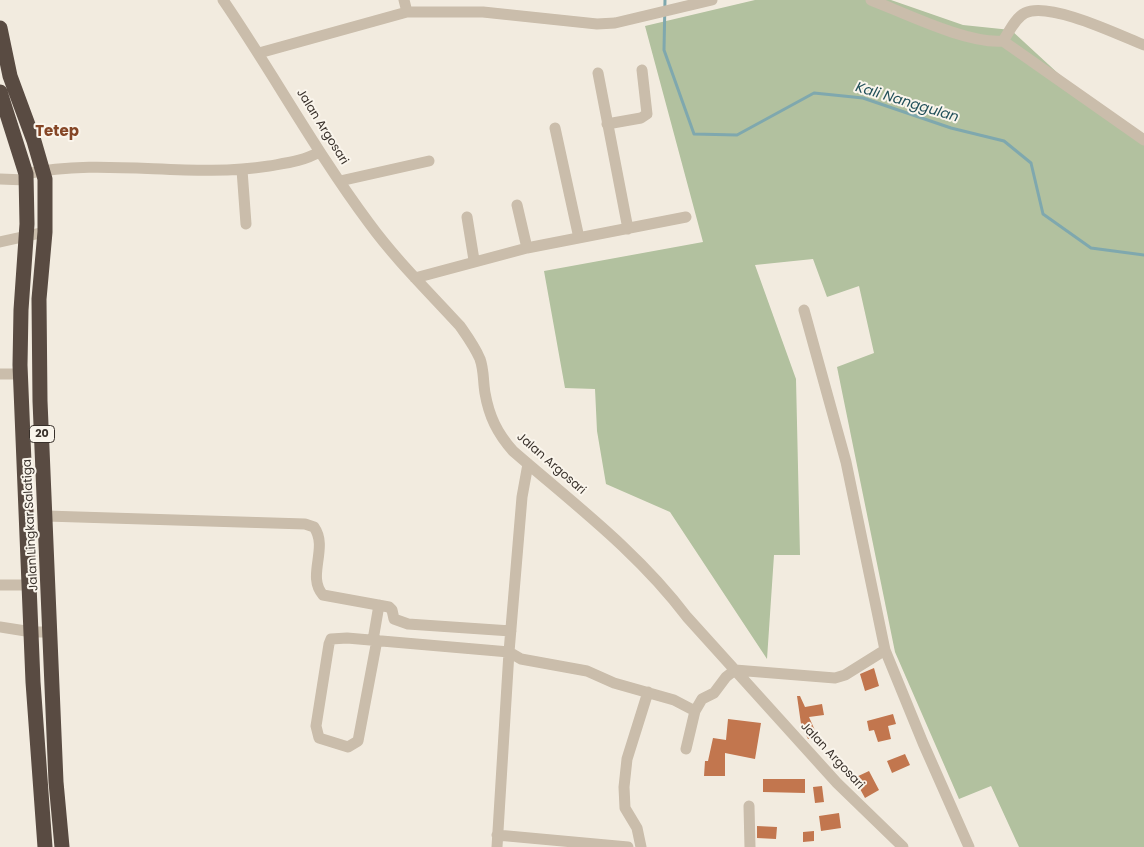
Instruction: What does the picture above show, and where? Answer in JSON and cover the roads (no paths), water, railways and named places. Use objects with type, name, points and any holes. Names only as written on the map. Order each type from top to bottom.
[{"type":"highway","name":"Jalan Lingkar Salatiga","points":[[0,28],[10,76],[43,170],[46,193],[40,300],[40,401],[56,782],[62,847]]},
{"type":"highway","name":"Jalan Lingkar Salatiga","points":[[0,92],[26,177],[26,237],[21,310],[20,374],[32,632],[32,682],[44,847]]},
{"type":"street","name":"Jalan Argosari","points":[[223,0],[259,53],[319,152],[370,225],[415,278],[460,326],[472,343],[480,359],[488,408],[493,424],[503,440],[644,566],[837,783],[904,847]]},
{"type":"street","points":[[404,0],[407,12]]},
{"type":"street","points":[[259,53],[407,12],[476,12],[597,24],[615,23],[677,10],[712,0]]},
{"type":"street","points":[[871,0],[962,35],[1003,41],[1144,140]]},
{"type":"street","points":[[1003,41],[1021,16],[1033,11],[1075,18],[1144,45]]},
{"type":"street","points":[[607,124],[641,118],[647,114],[642,70]]},
{"type":"street","points":[[598,72],[628,229]]},
{"type":"street","points":[[555,128],[579,238]]},
{"type":"street","points":[[0,179],[26,177],[43,170],[60,168],[242,170],[305,159],[319,152]]},
{"type":"street","points":[[340,181],[429,161]]},
{"type":"street","points":[[242,170],[246,224]]},
{"type":"street","points":[[517,205],[527,248]]},
{"type":"street","points":[[415,278],[474,260],[527,248],[686,217]]},
{"type":"street","points":[[467,218],[474,260]]},
{"type":"street","points":[[0,242],[45,232]]},
{"type":"street","points":[[804,310],[846,462],[885,650],[969,847]]},
{"type":"street","points":[[0,374],[20,374]]},
{"type":"street","points":[[497,847],[509,652],[522,497],[528,464]]},
{"type":"street","points":[[46,516],[305,524],[314,527],[320,535],[321,546],[316,578],[318,589],[323,595],[380,605],[392,610],[394,619],[408,624],[511,631]]},
{"type":"street","points":[[0,585],[30,585]]},
{"type":"street","points":[[380,605],[375,640],[358,741],[348,746],[319,738],[316,726],[330,640],[338,638],[375,640],[509,652],[521,659],[587,671],[614,683],[674,700],[695,711]]},
{"type":"street","points":[[0,627],[32,632],[51,632]]},
{"type":"street","points":[[686,749],[695,711],[702,699],[714,693],[726,677],[735,670],[836,678],[845,675],[885,650]]},
{"type":"street","points":[[641,847],[637,828],[626,808],[624,787],[627,759],[648,692]]},
{"type":"street","points":[[749,806],[750,847]]},
{"type":"street","points":[[497,835],[628,847]]},
{"type":"waterway","name":"Kali Nanggulan","points":[[665,0],[664,50],[694,134],[737,135],[814,93],[863,98],[951,128],[1004,141],[1031,163],[1043,214],[1091,248],[1144,255]]},
{"type":"district","name":"Tetep","points":[[57,132]]}]
